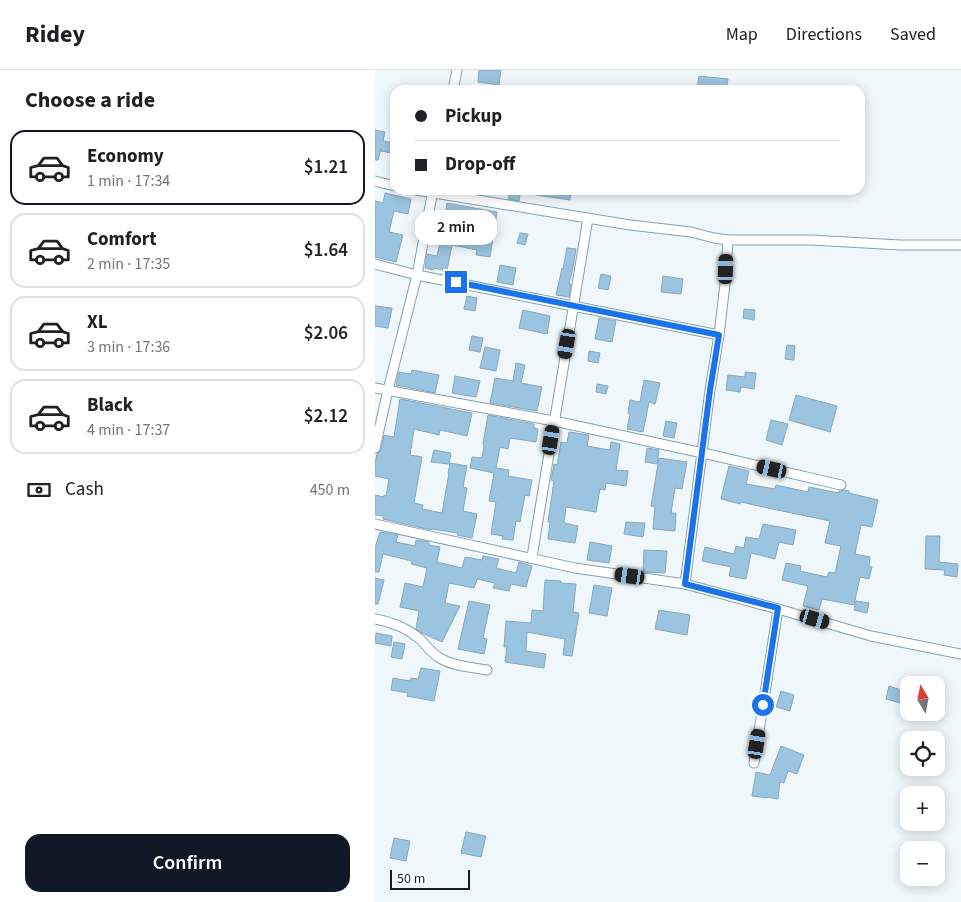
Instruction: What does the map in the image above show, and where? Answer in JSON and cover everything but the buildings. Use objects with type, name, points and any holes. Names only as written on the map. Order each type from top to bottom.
[{"type":"street","points":[[454,85],[457,70]]},
{"type":"street","points":[[375,181],[390,185]]},
{"type":"street","points":[[375,448],[417,275],[432,195]]},
{"type":"street","points":[[451,195],[630,225],[691,232],[728,240],[811,240],[900,245],[961,245]]},
{"type":"street","points":[[532,557],[588,218]]},
{"type":"street","points":[[685,584],[719,335],[728,240]]},
{"type":"street","points":[[375,264],[417,275],[719,335]]},
{"type":"street","points":[[375,388],[554,421],[841,485]]},
{"type":"street","points":[[375,524],[532,557],[575,568],[685,584],[778,608],[871,636],[961,654]]},
{"type":"street","points":[[754,763],[778,608]]},
{"type":"street","points":[[375,619],[390,622],[407,630],[443,660],[487,670]]},
{"type":"route","points":[[456,282],[719,335],[685,584],[778,608],[763,705]]}]
